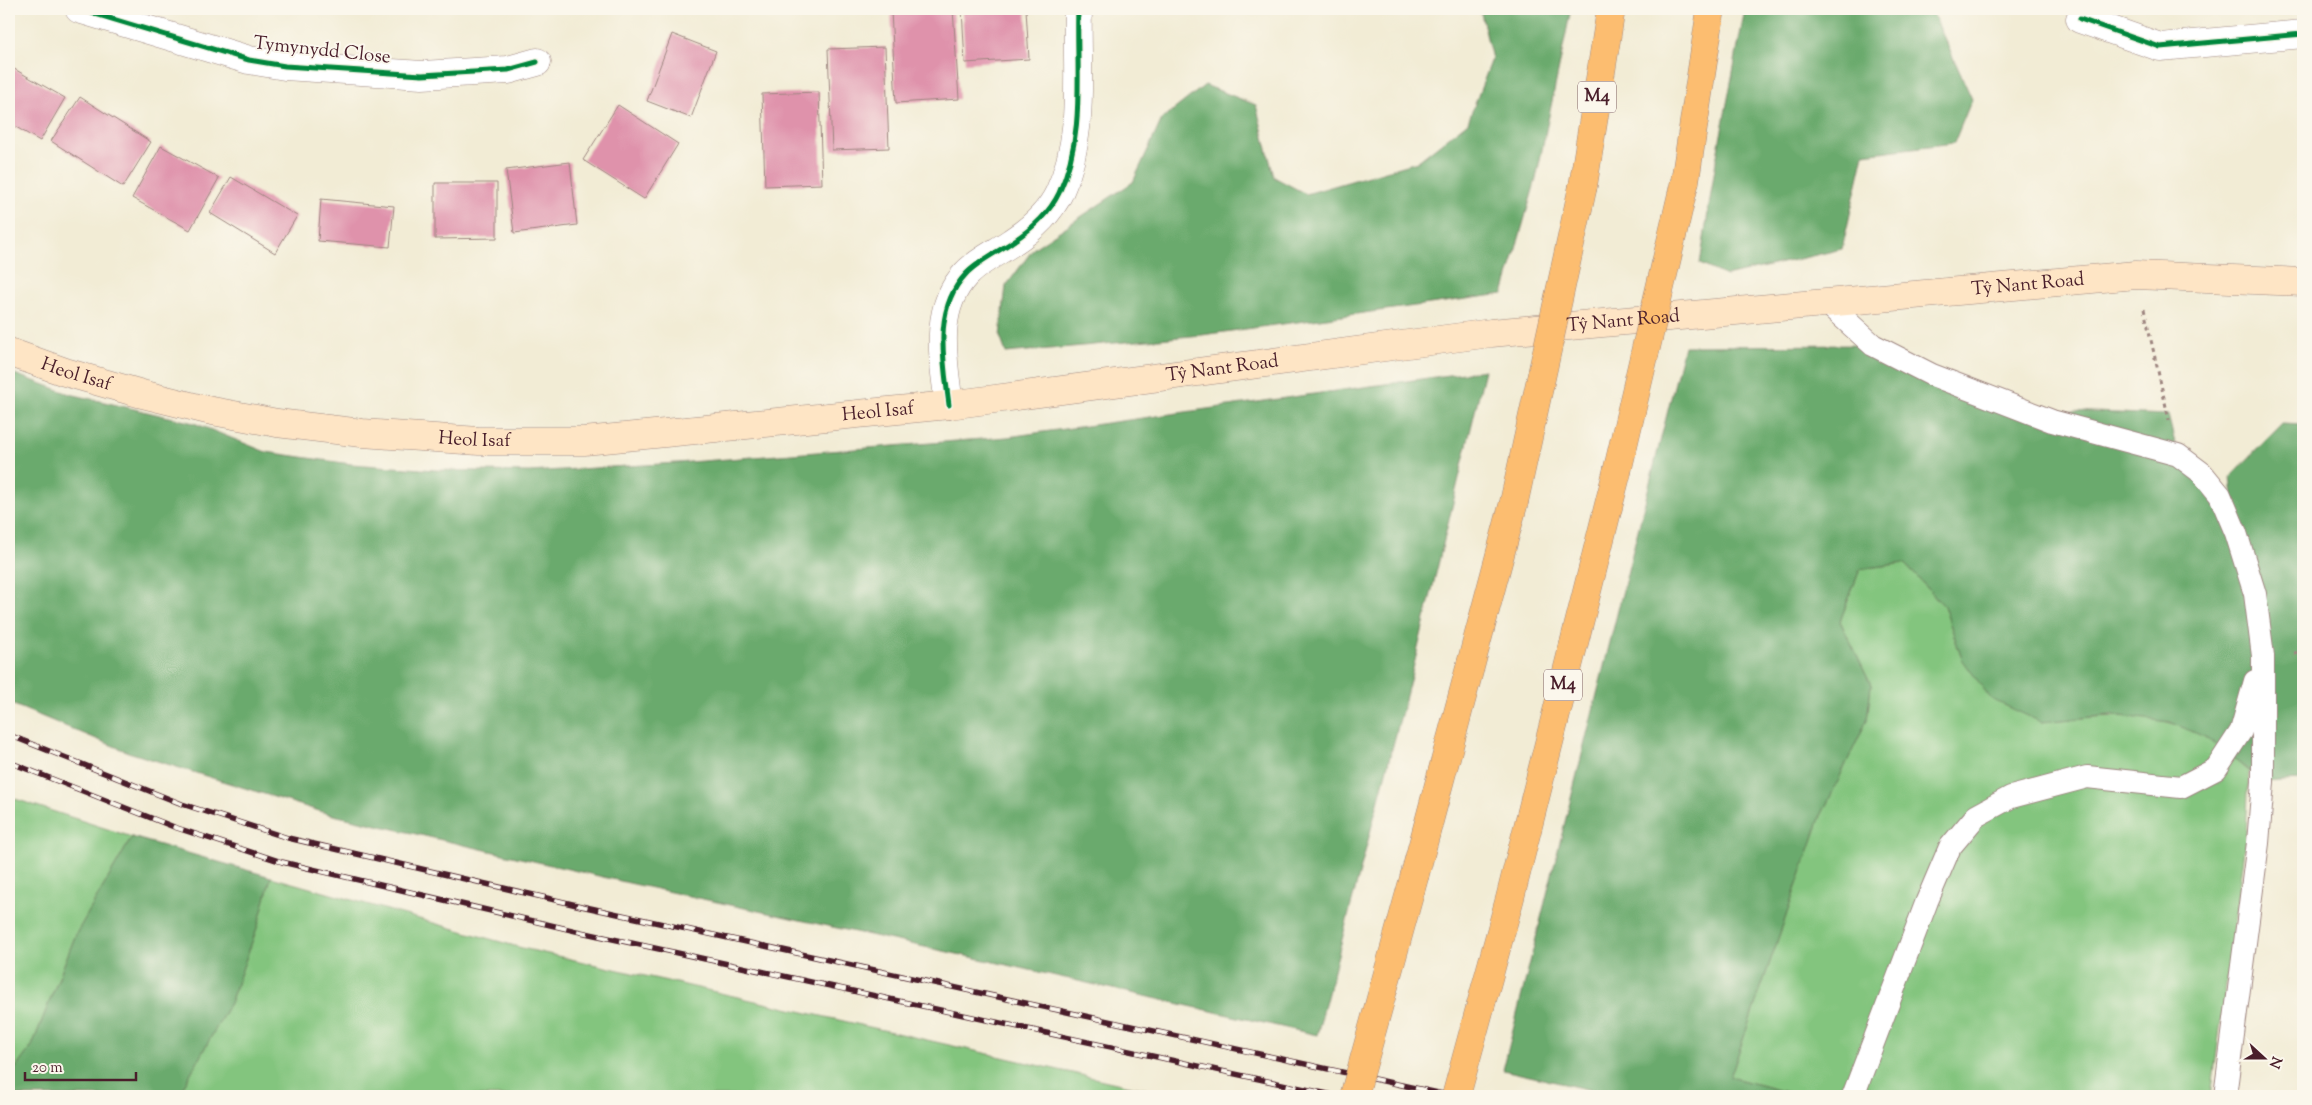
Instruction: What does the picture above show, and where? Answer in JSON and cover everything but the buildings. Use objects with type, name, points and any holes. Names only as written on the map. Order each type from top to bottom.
[{"type":"highway","name":"M4","points":[[1354,1096],[1514,502],[1583,186],[1611,9]]},
{"type":"highway","name":"M4","points":[[1456,1096],[1510,898],[1617,472],[1685,181],[1711,9]]},
{"type":"main road","name":"Tŷ Nant Road","points":[[949,405],[1491,334],[2136,275],[2303,282]]},
{"type":"main road","name":"Heol Isaf","points":[[9,352],[66,372],[207,410],[277,423],[362,433],[479,441],[584,441],[949,405]]},
{"type":"street","name":"Tymynydd Close","points":[[79,9],[250,60],[286,66],[422,75],[508,70],[537,62]]},
{"type":"street","points":[[949,405],[942,345],[950,297],[966,274],[1030,230],[1045,214],[1058,194],[1069,169],[1078,116],[1078,9]]},
{"type":"street","points":[[2080,19],[2160,47],[2303,34]]},
{"type":"lane","points":[[1828,304],[1873,345],[1932,376],[2052,421],[2178,455],[2202,473],[2220,495],[2236,533],[2255,594],[2262,656],[2263,782],[2258,843],[2225,1096]]},
{"type":"lane","points":[[1853,1096],[1927,901],[1950,848],[1976,816],[2011,797],[2087,777],[2181,787],[2216,770],[2241,731],[2262,656]]},
{"type":"path","points":[[2136,275],[2178,455]]},
{"type":"green space","points":[[1480,9],[1571,9],[1536,179],[1503,294],[1202,335],[1006,353],[1000,336],[1006,286],[1034,248],[1133,182],[1162,119],[1205,85],[1256,105],[1274,177],[1306,194],[1417,162],[1468,122],[1492,59]]},
{"type":"green space","points":[[1745,9],[1931,9],[1972,99],[1954,143],[1864,154],[1842,249],[1726,276],[1700,264],[1716,161]]},
{"type":"green space","points":[[1873,345],[2020,409],[2168,415],[2178,455],[2236,531],[2231,476],[2282,424],[2303,425],[2303,780],[2263,782],[2207,738],[2170,722],[2112,715],[2041,722],[1991,699],[1962,659],[1944,606],[1904,563],[1860,569],[1840,621],[1871,685],[1867,720],[1820,818],[1730,1077],[1801,1096],[1617,1096],[1503,1070],[1684,346]]},
{"type":"green space","points":[[1485,370],[1412,673],[1317,1035],[1003,964],[629,883],[329,814],[128,752],[9,703],[9,372],[70,394],[194,423],[266,452],[351,464],[435,470],[529,472],[677,463],[1007,437]]},
{"type":"green space","points":[[1904,563],[1944,606],[1962,659],[2041,722],[2126,716],[2167,722],[2187,728],[2207,738],[2249,772],[2246,834],[2211,1096],[1801,1096],[1730,1077],[1820,818],[1867,720],[1871,685],[1840,621],[1860,569]]},
{"type":"green space","points":[[9,797],[132,837],[76,934],[32,1046],[15,1069],[9,1066]]},
{"type":"green space","points":[[132,837],[271,877],[258,925],[230,1003],[178,1096],[9,1096],[9,1066],[15,1069],[32,1046],[76,934]]},
{"type":"green space","points":[[271,877],[522,948],[1125,1085],[1123,1096],[178,1096],[230,1003],[258,925]]},
{"type":"green space","points":[[1125,1085],[1180,1096],[1123,1096]]},
{"type":"railway","points":[[9,735],[182,804],[288,838],[581,906],[1452,1096]]},
{"type":"railway","points":[[9,762],[174,827],[282,862],[576,931],[1337,1096]]},
{"type":"cycle path","points":[[79,9],[249,60],[285,66],[422,75],[508,70],[537,62]]},
{"type":"cycle path","points":[[949,405],[943,337],[944,320],[955,288],[971,269],[1019,237],[1039,220],[1055,201],[1067,171],[1073,148],[1078,102],[1078,9]]},
{"type":"cycle path","points":[[2080,19],[2160,47],[2303,34]]}]
